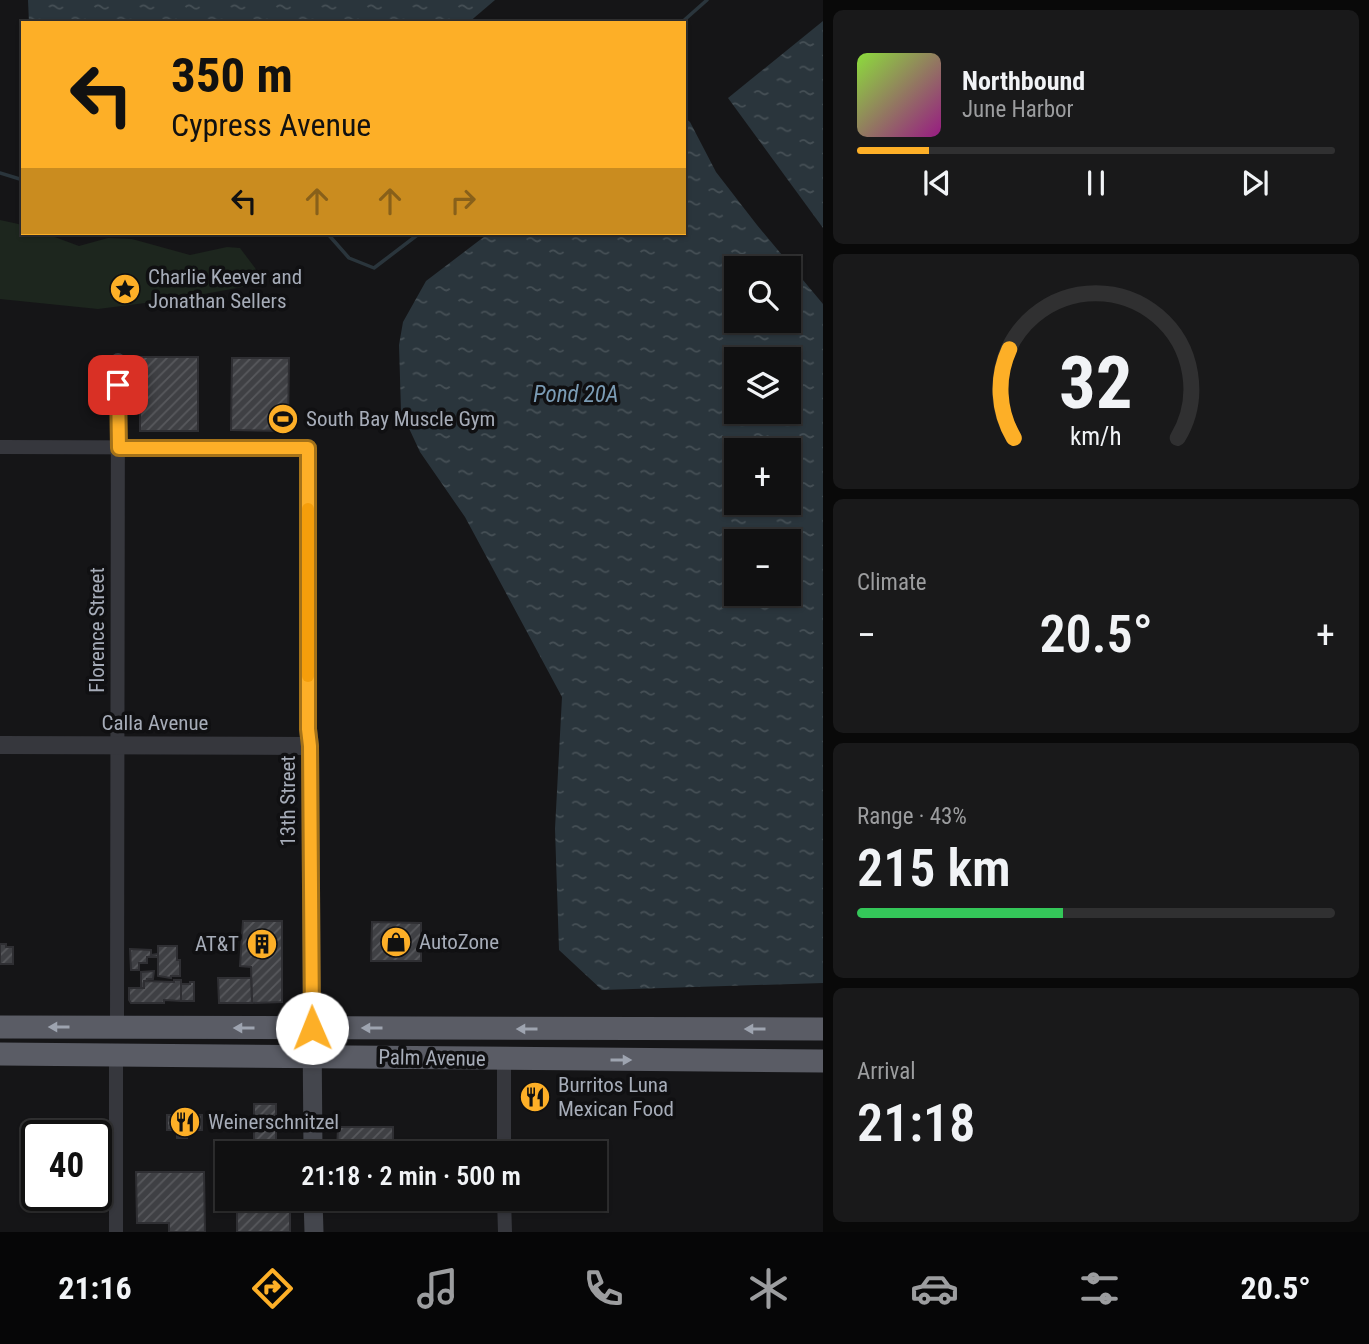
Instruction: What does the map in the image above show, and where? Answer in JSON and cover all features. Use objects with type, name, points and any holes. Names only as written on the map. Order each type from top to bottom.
[{"type":"highway","name":"Palm Avenue","points":[[7,1030],[117,1027],[823,1029]]},
{"type":"highway","name":"Palm Avenue","points":[[0,1054],[823,1061]]},
{"type":"main road","name":"13th Street","points":[[312,1028],[313,1141]]},
{"type":"main road","points":[[313,1211],[314,1232]]},
{"type":"street","name":"Florence Street","points":[[117,1027],[118,360]]},
{"type":"street","points":[[0,447],[308,448]]},
{"type":"street","name":"13th Street","points":[[308,448],[312,1028]]},
{"type":"street","name":"Calla Avenue","points":[[0,745],[310,746]]},
{"type":"street","points":[[116,1055],[116,1232]]},
{"type":"street","points":[[504,1059],[504,1141]]},
{"type":"street","points":[[505,1211],[505,1232]]},
{"type":"shaded area","points":[[0,220],[21,225],[21,235],[49,235],[79,246],[108,238],[132,239],[190,255],[227,247],[240,248],[264,280],[248,286],[177,299],[98,309],[0,299]]},
{"type":"water","points":[[28,0],[495,0],[470,21],[29,21]]},
{"type":"water","points":[[823,21],[823,228],[728,98]]},
{"type":"water","name":"Pond 20A","points":[[686,119],[716,172],[783,256],[724,256],[724,333],[801,333],[801,278],[823,304],[823,983],[602,990],[559,950],[555,829],[562,697],[465,517],[420,452],[401,411],[399,345],[403,322],[426,281],[486,235],[686,235]]},
{"type":"building","points":[[140,357],[198,357],[198,431],[140,431]]},
{"type":"building","points":[[232,358],[289,358],[288,431],[231,430]]},
{"type":"building","name":"AT&T","points":[[243,921],[282,921],[282,1002],[252,1003],[251,967],[240,966]]},
{"type":"building","name":"AutoZone","points":[[372,922],[421,923],[421,961],[371,961]]},
{"type":"building","points":[[0,944],[13,947],[13,964],[0,964]]},
{"type":"building","points":[[158,946],[177,946],[180,976],[158,976]]},
{"type":"building","points":[[130,949],[151,950],[151,955],[158,954],[158,957],[147,957],[147,963],[139,963],[139,970],[131,970]]},
{"type":"building","points":[[154,971],[153,979],[144,981],[144,988],[141,988],[141,972]]},
{"type":"building","name":"AT&T","points":[[218,978],[251,978],[252,1003],[219,1003]]},
{"type":"building","points":[[181,980],[181,1001],[131,1003],[129,1000],[129,988],[144,988],[144,981]]},
{"type":"building","points":[[194,982],[194,1001],[181,1001],[181,984]]},
{"type":"building","points":[[254,1104],[276,1104],[276,1141],[254,1141]]},
{"type":"building","name":"Weinerschnitzel","points":[[167,1115],[202,1115],[202,1130],[187,1130],[187,1138],[177,1138],[177,1130],[167,1130]]},
{"type":"building","points":[[338,1127],[393,1127],[393,1141],[337,1141]]},
{"type":"building","points":[[136,1172],[204,1172],[205,1232],[169,1232],[169,1223],[137,1223]]},
{"type":"building","points":[[237,1211],[290,1211],[290,1232],[237,1232]]},
{"type":"waterway","points":[[683,21],[707,0]]},
{"type":"waterway","points":[[0,173],[21,179]]},
{"type":"waterway","points":[[329,235],[349,258],[374,268],[417,235]]},
{"type":"slow traffic","points":[[308,509],[308,676]]},
{"type":"place","name":"Charlie Keever and Jonathan Sellers","points":[[125,289]]},
{"type":"place","name":"South Bay Muscle Gym","points":[[283,419]]},
{"type":"place","name":"AutoZone","points":[[396,942]]},
{"type":"place","name":"AT&T","points":[[262,944]]},
{"type":"place","name":"Burritos Luna Mexican Food","points":[[535,1097]]},
{"type":"place","name":"Weinerschnitzel","points":[[185,1122]]},
{"type":"route","points":[[118,385],[119,448],[308,448],[312,1028]]}]
